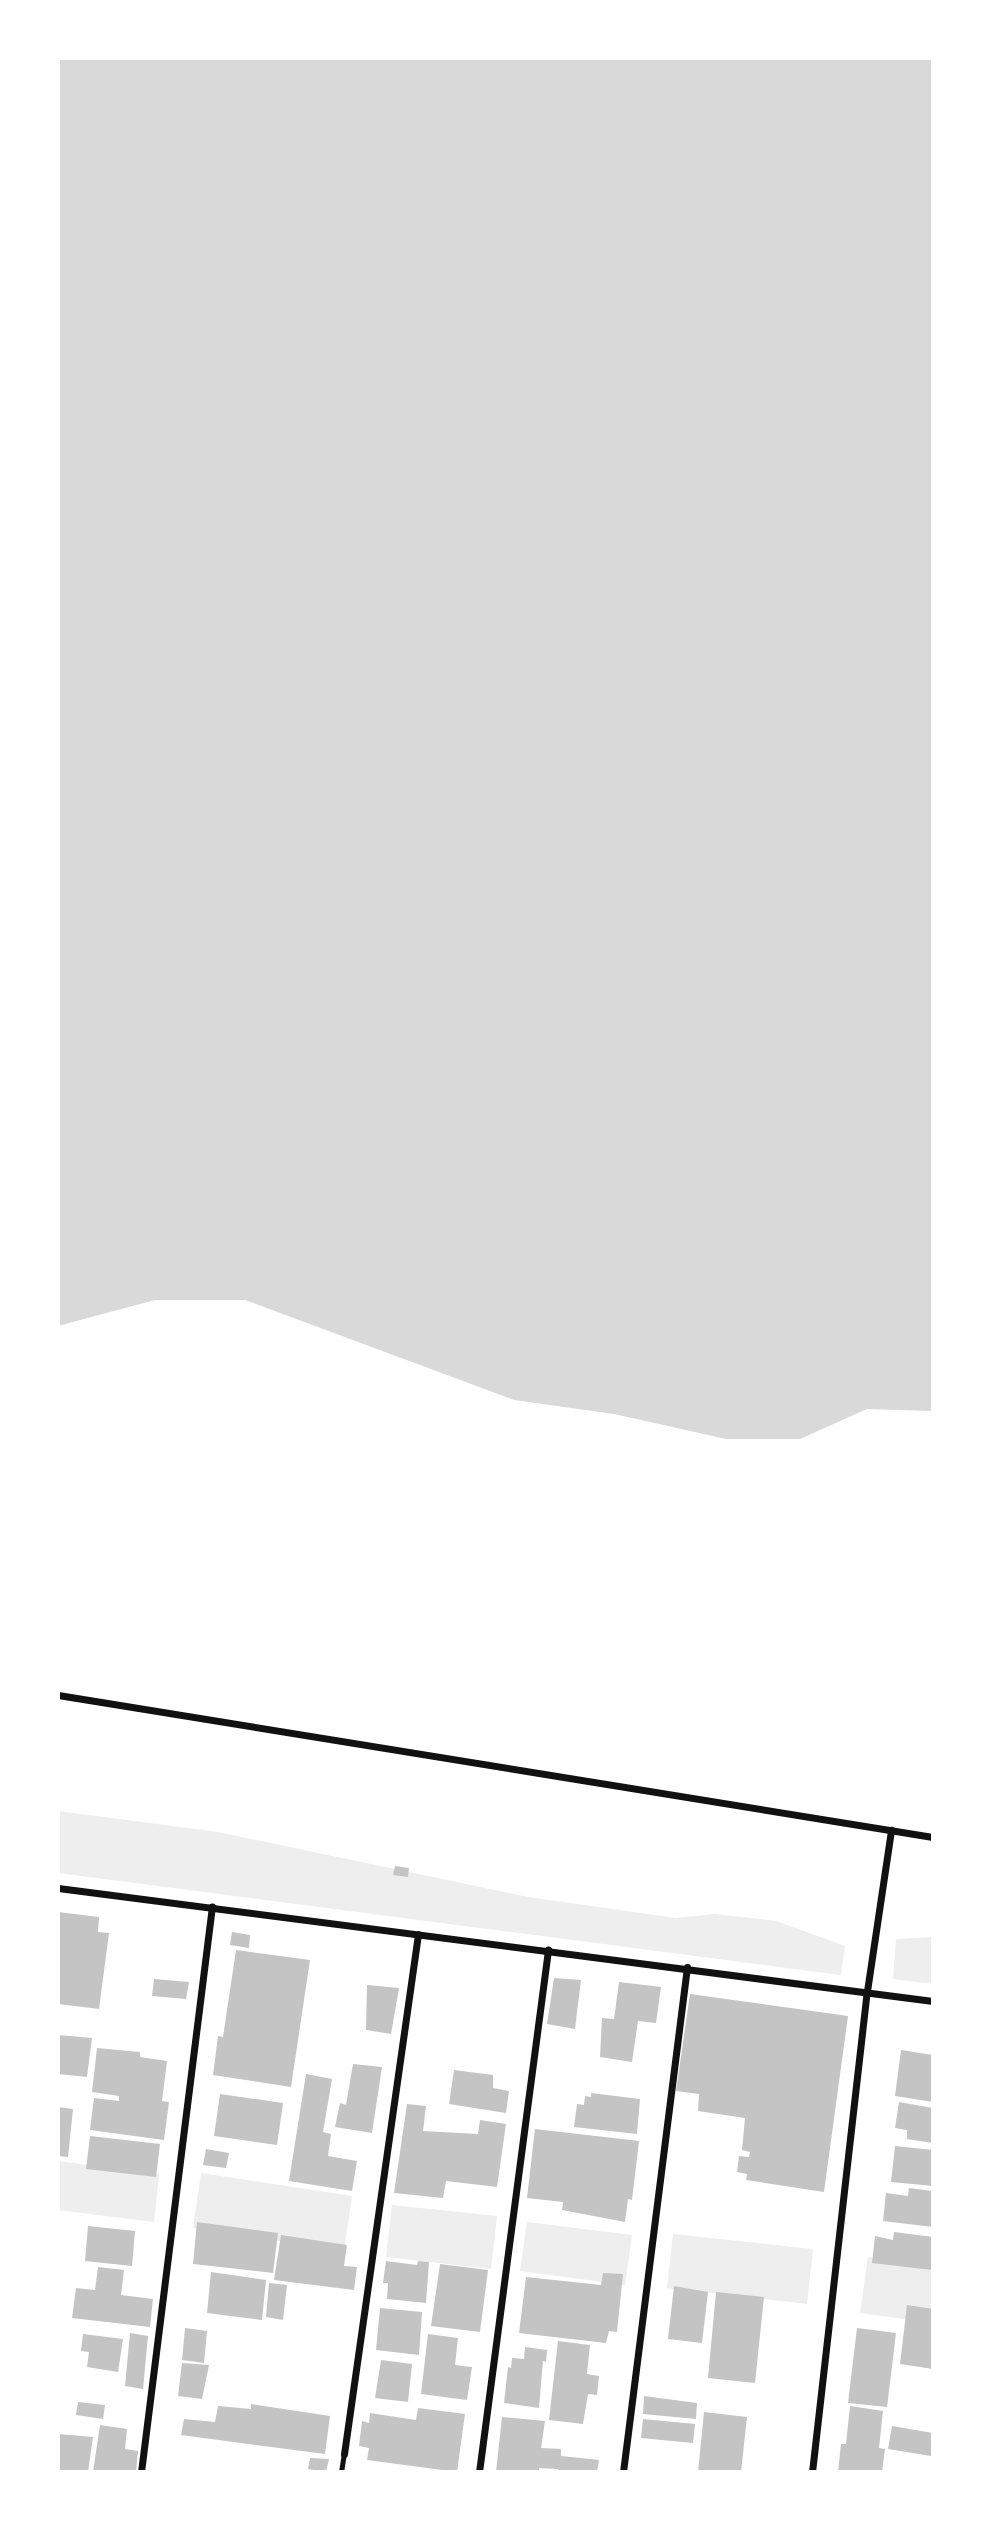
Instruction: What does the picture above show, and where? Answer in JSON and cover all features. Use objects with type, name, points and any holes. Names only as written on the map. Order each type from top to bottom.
[{"type":"street","points":[[58,1695],[933,1837]]},
{"type":"street","points":[[812,2472],[867,1992],[891,1829]]},
{"type":"street","points":[[58,1888],[687,1967],[933,2001]]},
{"type":"street","points":[[141,2472],[212,1906]]},
{"type":"street","points":[[344,2454],[418,1934]]},
{"type":"street","points":[[480,2472],[548,1951]]},
{"type":"street","points":[[623,2472],[687,1967]]},
{"type":"lane","points":[[341,2472],[344,2454]]},
{"type":"shaded area","points":[[58,58],[933,58],[933,1411],[867,1409],[800,1439],[726,1439],[614,1414],[514,1400],[245,1300],[155,1300],[58,1326]]},
{"type":"shaded area","points":[[58,1811],[218,1832],[528,1897],[676,1918],[715,1914],[776,1921],[845,1946],[841,1975],[58,1873]]},
{"type":"shaded area","points":[[933,1937],[933,1984],[893,1979],[896,1939]]},
{"type":"shaded area","points":[[58,2161],[159,2174],[154,2222],[58,2210]]},
{"type":"shaded area","points":[[201,2173],[352,2196],[344,2251],[193,2228]]},
{"type":"shaded area","points":[[392,2205],[497,2216],[491,2269],[386,2257]]},
{"type":"shaded area","points":[[527,2222],[632,2235],[625,2285],[520,2271]]},
{"type":"shaded area","points":[[673,2234],[813,2249],[807,2304],[667,2288]]},
{"type":"shaded area","points":[[868,2257],[933,2267],[933,2323],[860,2313]]},
{"type":"building","points":[[395,1866],[409,1868],[408,1877],[393,1875]]},
{"type":"building","points":[[58,1912],[99,1917],[98,1932],[109,1933],[99,2009],[58,2004]]},
{"type":"building","points":[[232,1932],[250,1935],[249,1948],[230,1945]]},
{"type":"building","points":[[236,1950],[310,1960],[291,2087],[213,2075],[218,2036],[223,2037]]},
{"type":"building","points":[[554,1978],[581,1980],[575,2029],[547,2024]]},
{"type":"building","points":[[154,1979],[189,1982],[186,1999],[152,1996]]},
{"type":"building","points":[[619,1982],[661,1987],[656,2023],[638,2021],[632,2062],[600,2057],[602,2018],[614,2019]]},
{"type":"building","points":[[367,1985],[399,1988],[391,2034],[366,2030]]},
{"type":"building","points":[[690,1994],[848,2016],[824,2192],[746,2180],[747,2174],[737,2172],[739,2156],[749,2157],[750,2152],[742,2150],[745,2118],[698,2111],[699,2094],[676,2091]]},
{"type":"building","points":[[58,2035],[92,2038],[87,2077],[58,2074]]},
{"type":"building","points":[[97,2048],[140,2052],[140,2057],[167,2061],[162,2101],[169,2102],[164,2140],[90,2130],[94,2098],[119,2101],[119,2096],[92,2092]]},
{"type":"building","points":[[901,2050],[933,2055],[933,2102],[895,2096]]},
{"type":"building","points":[[353,2064],[382,2067],[372,2133],[335,2127],[340,2103],[346,2105]]},
{"type":"building","points":[[454,2070],[493,2075],[493,2088],[509,2091],[506,2113],[449,2104]]},
{"type":"building","points":[[306,2074],[332,2079],[323,2132],[331,2134],[328,2156],[357,2161],[352,2191],[289,2181]]},
{"type":"building","points":[[591,2093],[640,2099],[637,2134],[574,2127],[577,2104],[584,2105],[585,2096],[591,2097]]},
{"type":"building","points":[[220,2094],[283,2103],[277,2145],[214,2136]]},
{"type":"building","points":[[899,2102],[933,2108],[933,2143],[907,2139],[907,2130],[895,2128]]},
{"type":"building","points":[[407,2104],[426,2106],[423,2131],[478,2134],[480,2120],[506,2124],[497,2187],[446,2181],[443,2198],[394,2193]]},
{"type":"building","points":[[58,2107],[73,2109],[68,2157],[58,2156]]},
{"type":"building","points":[[535,2129],[639,2141],[632,2200],[628,2199],[625,2222],[562,2210],[563,2202],[527,2198]]},
{"type":"building","points":[[90,2136],[160,2144],[156,2177],[86,2169]]},
{"type":"building","points":[[895,2146],[933,2150],[933,2186],[891,2182]]},
{"type":"building","points":[[206,2149],[229,2153],[226,2168],[203,2165]]},
{"type":"building","points":[[909,2188],[933,2191],[933,2227],[883,2221],[886,2193],[908,2196]]},
{"type":"building","points":[[197,2222],[278,2233],[273,2273],[193,2264]]},
{"type":"building","points":[[88,2226],[135,2231],[132,2266],[85,2261]]},
{"type":"building","points":[[894,2232],[933,2237],[932,2270],[872,2263],[875,2236],[893,2240]]},
{"type":"building","points":[[281,2235],[347,2245],[344,2266],[357,2267],[354,2290],[274,2280]]},
{"type":"building","points":[[386,2261],[417,2265],[418,2261],[429,2262],[426,2303],[387,2299],[388,2283],[383,2283]]},
{"type":"building","points":[[440,2264],[488,2270],[480,2332],[431,2326]]},
{"type":"building","points":[[98,2267],[124,2270],[121,2295],[153,2299],[150,2327],[72,2318],[76,2288],[95,2290]]},
{"type":"building","points":[[211,2272],[266,2280],[262,2320],[207,2313]]},
{"type":"building","points":[[603,2273],[623,2274],[617,2332],[609,2331],[606,2343],[519,2333],[526,2277],[601,2285]]},
{"type":"building","points":[[269,2283],[287,2285],[283,2320],[266,2317]]},
{"type":"building","points":[[674,2286],[708,2292],[702,2343],[668,2339]]},
{"type":"building","points":[[716,2292],[764,2297],[755,2383],[708,2378]]},
{"type":"building","points":[[907,2305],[933,2309],[933,2369],[900,2364]]},
{"type":"building","points":[[380,2308],[422,2312],[419,2355],[376,2350]]},
{"type":"building","points":[[185,2328],[207,2331],[204,2363],[182,2360]]},
{"type":"building","points":[[857,2328],[896,2333],[887,2407],[848,2403]]},
{"type":"building","points":[[130,2333],[148,2336],[143,2389],[125,2386]]},
{"type":"building","points":[[83,2334],[123,2339],[118,2372],[87,2367],[89,2352],[81,2351]]},
{"type":"building","points":[[428,2334],[458,2338],[455,2365],[472,2367],[467,2400],[421,2394]]},
{"type":"building","points":[[558,2341],[590,2345],[587,2374],[599,2376],[597,2395],[588,2394],[583,2424],[549,2420]]},
{"type":"building","points":[[525,2347],[547,2350],[546,2362],[543,2361],[539,2408],[504,2403],[508,2367],[511,2368],[512,2358],[524,2359]]},
{"type":"building","points":[[381,2360],[412,2364],[408,2402],[375,2398]]},
{"type":"building","points":[[182,2363],[209,2365],[202,2399],[178,2396]]},
{"type":"building","points":[[644,2396],[697,2403],[696,2419],[643,2414]]},
{"type":"building","points":[[78,2402],[105,2405],[103,2419],[76,2415]]},
{"type":"building","points":[[251,2404],[330,2416],[325,2454],[181,2435],[184,2419],[215,2422],[218,2406],[251,2409]]},
{"type":"building","points":[[850,2406],[883,2411],[879,2448],[885,2449],[882,2472],[838,2472],[841,2444],[846,2444]]},
{"type":"building","points":[[418,2408],[465,2414],[457,2472],[367,2460],[369,2448],[359,2446],[362,2421],[369,2423],[370,2413],[416,2420]]},
{"type":"building","points":[[704,2412],[747,2417],[741,2472],[698,2472]]},
{"type":"building","points":[[502,2417],[545,2421],[541,2448],[561,2449],[561,2456],[599,2460],[597,2472],[558,2472],[558,2469],[539,2468],[539,2472],[496,2472]]},
{"type":"building","points":[[643,2419],[695,2424],[693,2443],[641,2438]]},
{"type":"building","points":[[100,2425],[127,2429],[125,2449],[138,2451],[136,2472],[93,2472]]},
{"type":"building","points":[[892,2426],[933,2433],[931,2456],[888,2449]]},
{"type":"building","points":[[58,2434],[93,2437],[88,2472],[58,2472]]},
{"type":"building","points":[[310,2458],[329,2459],[326,2472],[308,2469]]}]
